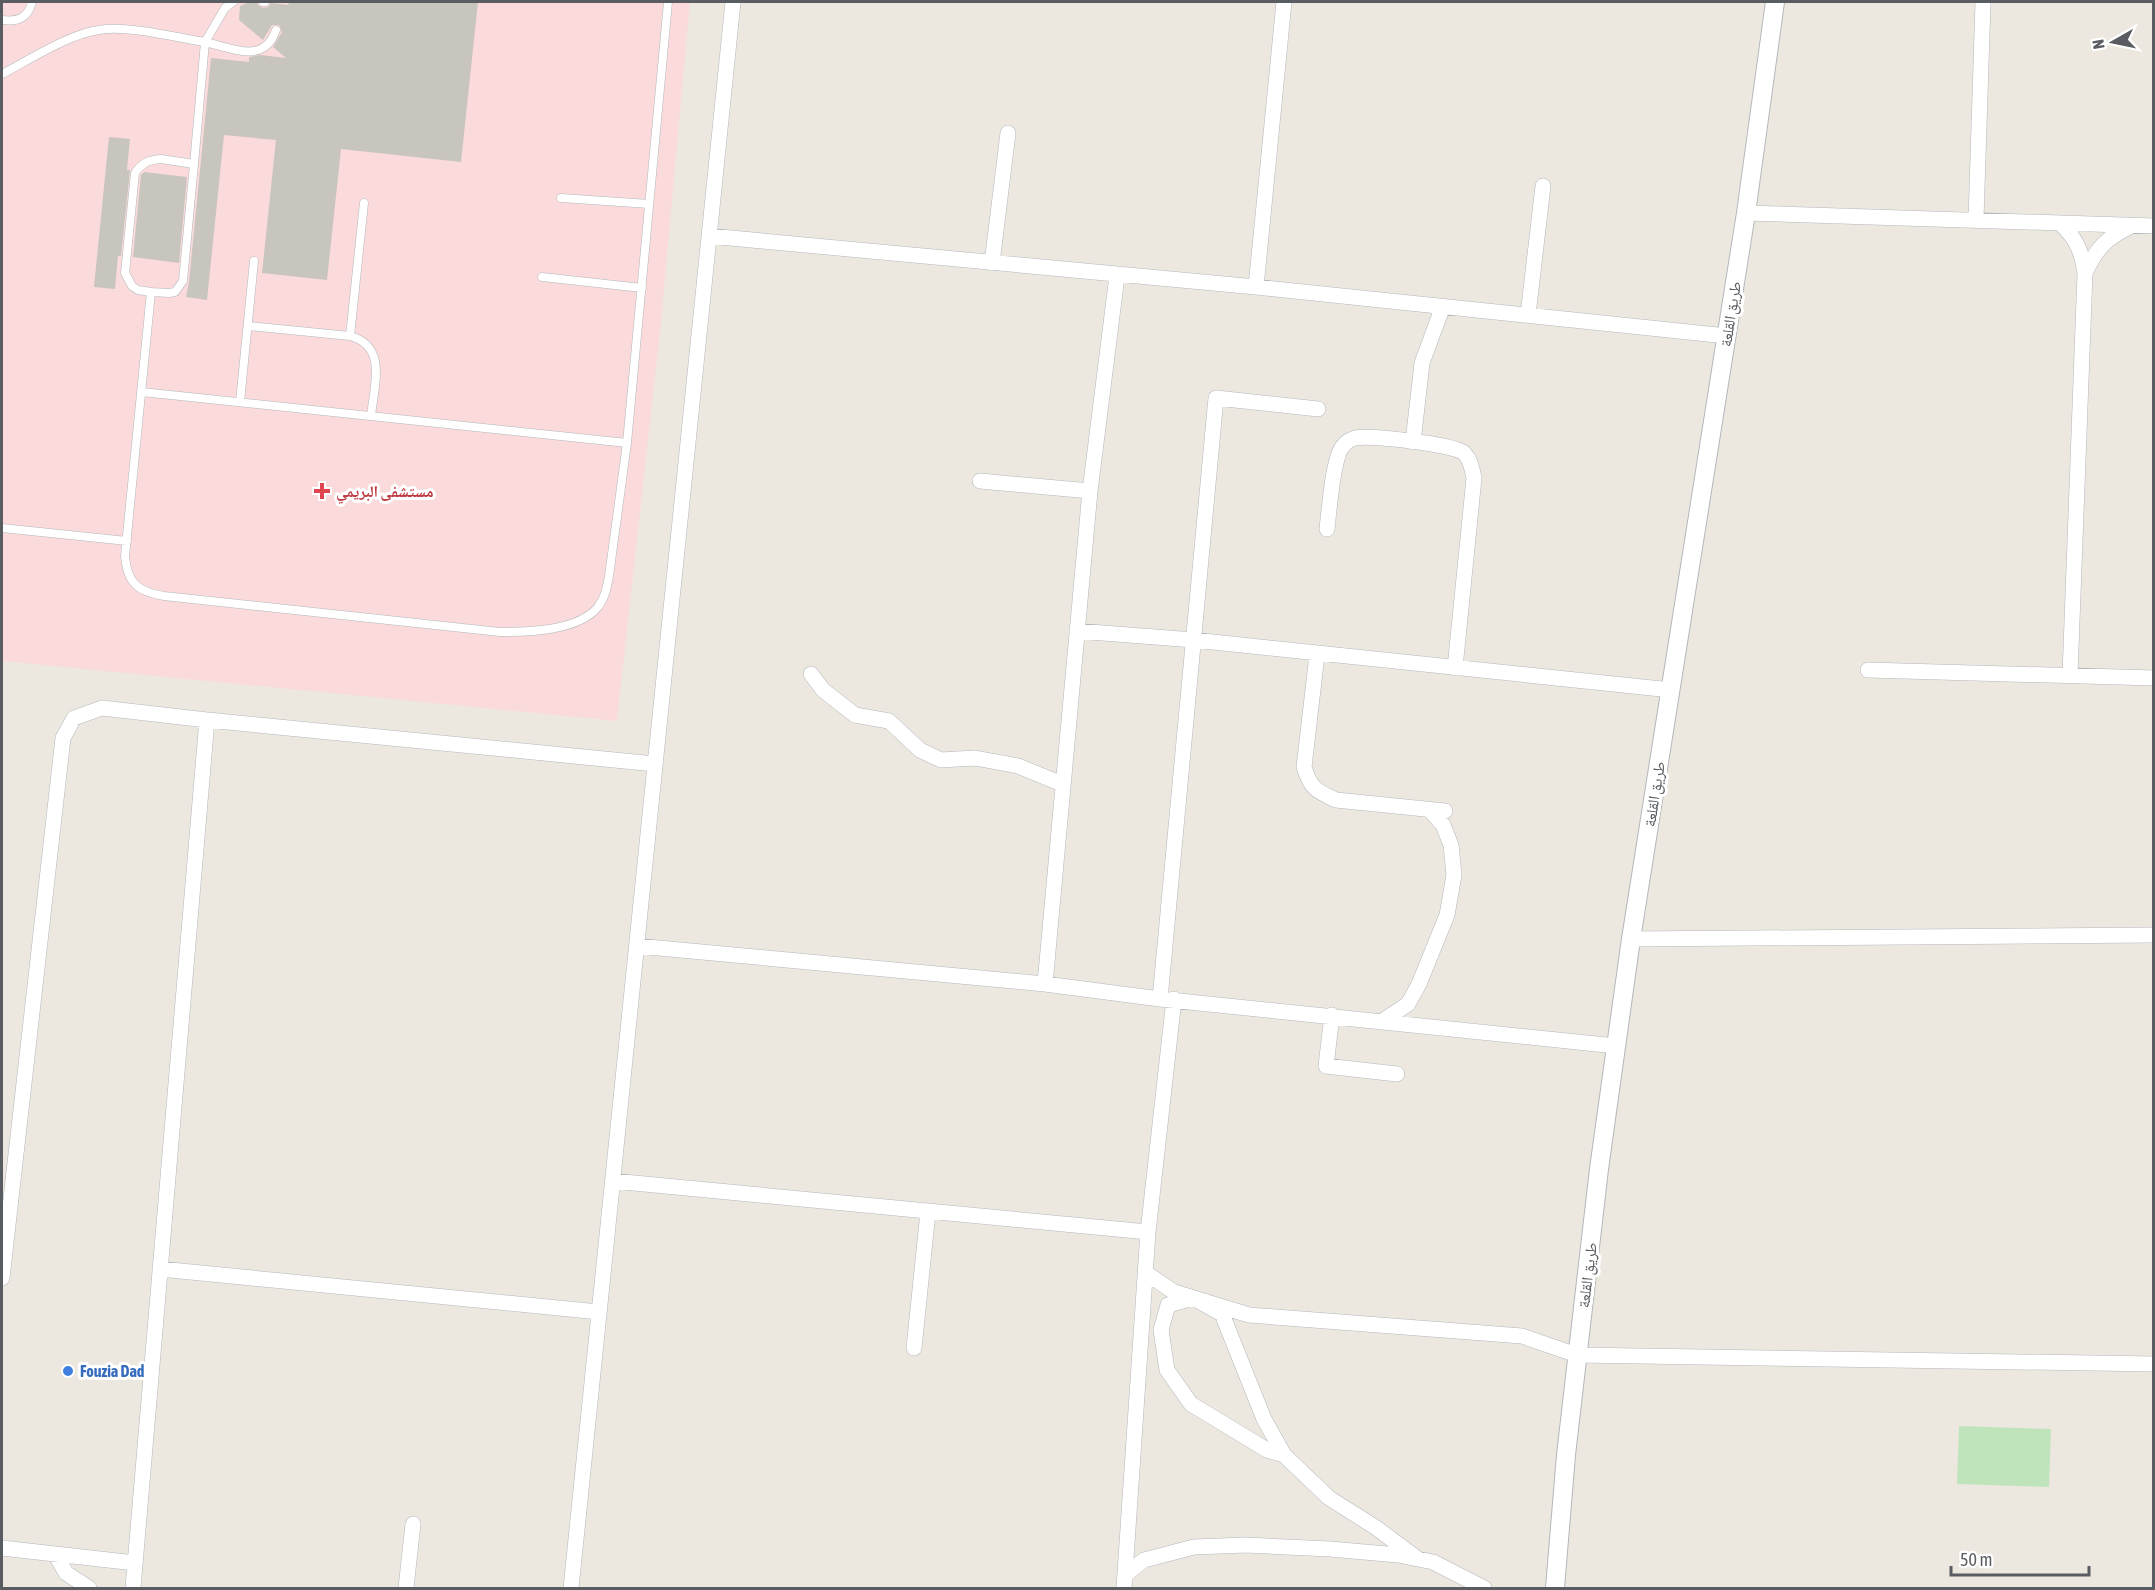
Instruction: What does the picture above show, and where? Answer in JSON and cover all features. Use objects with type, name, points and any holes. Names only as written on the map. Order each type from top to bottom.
[{"type":"street","points":[[572,1588],[733,2]]},
{"type":"street","points":[[1256,288],[1284,2]]},
{"type":"street","name":"طريق القلعة","points":[[1555,1588],[1577,1355],[1616,1046],[1746,213],[1775,2]]},
{"type":"street","points":[[1976,219],[1983,2]]},
{"type":"street","points":[[992,263],[1008,133]]},
{"type":"street","points":[[1528,315],[1543,186]]},
{"type":"street","points":[[1746,213],[2154,226]]},
{"type":"street","points":[[2060,223],[2081,248],[2085,273],[2070,675]]},
{"type":"street","points":[[2085,273],[2096,250],[2112,235],[2133,225]]},
{"type":"street","points":[[709,236],[1443,306],[1727,336]]},
{"type":"street","points":[[1045,984],[1090,491],[1117,276]]},
{"type":"street","points":[[1413,442],[1422,363],[1443,306]]},
{"type":"street","points":[[1124,1582],[1148,1232],[1194,640],[1216,398],[1318,409]]},
{"type":"street","points":[[1327,529],[1335,463],[1342,446],[1354,438],[1373,437],[1447,446],[1463,452],[1470,461],[1474,478],[1455,669]]},
{"type":"street","points":[[980,481],[1090,491]]},
{"type":"street","points":[[1077,631],[1194,640],[1317,655],[1671,690]]},
{"type":"street","points":[[1317,655],[1304,767],[1309,783],[1320,793],[1336,800],[1437,810],[1451,845],[1454,875],[1447,915],[1419,984],[1408,1004],[1384,1020]]},
{"type":"street","points":[[1868,670],[2154,678]]},
{"type":"street","points":[[811,674],[823,690],[855,716],[889,721],[920,750],[941,760],[975,758],[1018,766],[1062,784]]},
{"type":"street","points":[[2,1278],[63,738],[74,718],[102,708],[655,764]]},
{"type":"street","points":[[133,1588],[207,720]]},
{"type":"street","points":[[1631,939],[2154,935]]},
{"type":"street","points":[[637,946],[1045,984],[1616,1046]]},
{"type":"street","points":[[1332,1015],[1326,1066],[1397,1074]]},
{"type":"street","points":[[613,1181],[1148,1232]]},
{"type":"street","points":[[914,1348],[928,1212]]},
{"type":"street","points":[[160,1269],[599,1312]]},
{"type":"street","points":[[1146,1273],[1174,1292],[1249,1315],[1522,1336],[1577,1355],[2154,1364]]},
{"type":"street","points":[[1284,1455],[1267,1449],[1191,1404],[1167,1370],[1161,1330],[1168,1305],[1193,1298],[1222,1314],[1264,1419],[1284,1455],[1329,1498],[1375,1527],[1418,1559]]},
{"type":"street","points":[[406,1588],[413,1524]]},
{"type":"street","points":[[1124,1582],[1144,1560],[1194,1547],[1246,1545],[1398,1555],[1433,1562],[1484,1588]]},
{"type":"street","points":[[2,1548],[135,1563]]},
{"type":"street","points":[[55,1554],[66,1573],[89,1588]]},
{"type":"lane","points":[[2,20],[14,22],[23,18],[30,10],[32,2]]},
{"type":"lane","points":[[194,164],[150,160],[141,164],[135,173],[125,273],[132,286],[138,290],[175,292],[183,281],[194,164],[205,42],[225,8],[233,2]]},
{"type":"lane","points":[[151,292],[125,556],[126,572],[135,585],[148,594],[500,632],[547,629],[585,618],[598,607],[606,593],[627,442],[668,2]]},
{"type":"lane","points":[[2,74],[69,40],[98,30],[130,30],[252,52],[268,46],[276,30]]},
{"type":"lane","points":[[561,198],[649,204]]},
{"type":"lane","points":[[350,336],[364,203]]},
{"type":"lane","points":[[240,402],[254,261]]},
{"type":"lane","points":[[542,277],[642,288]]},
{"type":"lane","points":[[248,326],[350,336],[368,344],[376,362],[371,416]]},
{"type":"lane","points":[[142,392],[627,442]]},
{"type":"lane","points":[[2,528],[127,541]]},
{"type":"shaded area","name":"مستشفى البريمي","points":[[2,2],[690,2],[661,322],[617,721],[2,661]]},
{"type":"green space","points":[[1959,1426],[2051,1429],[2049,1487],[1957,1484]]},
{"type":"building","points":[[249,2],[257,2],[263,8],[268,7],[271,3],[288,5],[289,2],[478,2],[461,162],[341,149],[327,280],[262,273],[276,140],[224,135],[207,300],[186,297],[211,58],[249,62],[249,57],[260,55],[286,58],[273,47],[282,32],[279,25],[272,25],[263,40],[239,20],[240,6]]},
{"type":"building","points":[[109,137],[130,139],[127,170],[130,170],[121,256],[118,256],[115,289],[94,287]]},
{"type":"building","points":[[144,172],[187,177],[179,263],[133,257],[141,175]]},
{"type":"place","name":"مستشفى البريمي","points":[[322,491]]},
{"type":"place","name":"Fouzia Dad","points":[[68,1371]]}]
